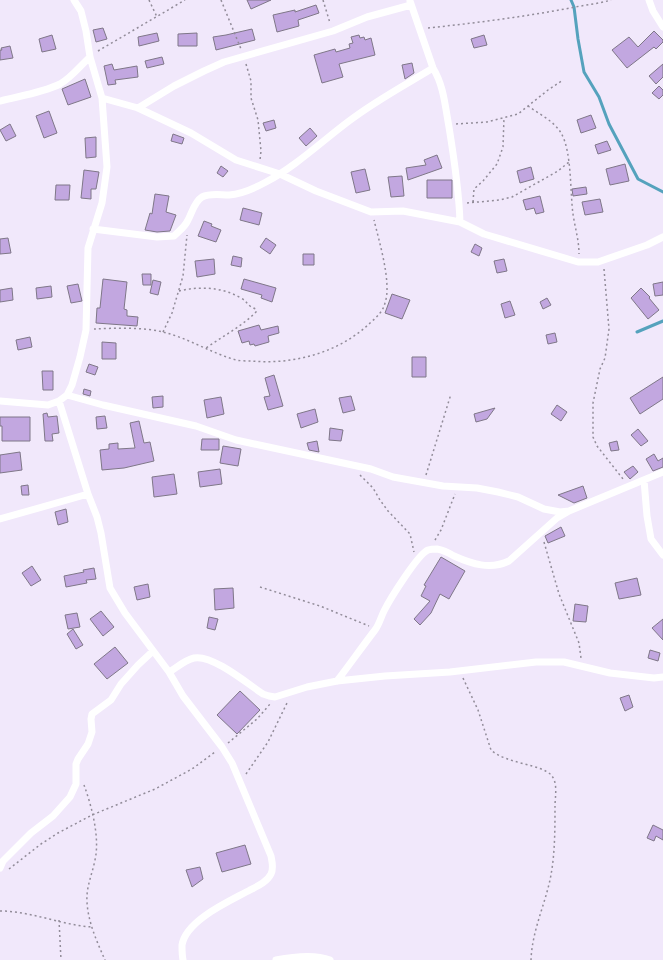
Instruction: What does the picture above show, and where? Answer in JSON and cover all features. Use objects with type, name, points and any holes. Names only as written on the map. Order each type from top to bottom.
[{"type":"street","points":[[0,401],[48,405],[59,401],[67,395],[72,385],[86,330],[88,248],[102,203],[107,167],[102,98],[90,57],[81,11],[74,0]]},
{"type":"street","points":[[649,0],[653,11],[663,27]]},
{"type":"street","points":[[138,108],[204,71],[244,56],[333,31],[410,2],[433,68],[438,76],[443,90],[455,163],[460,222]]},
{"type":"street","points":[[0,101],[60,84],[90,57]]},
{"type":"street","points":[[93,229],[157,237],[174,236],[188,221],[195,204],[202,198],[213,194],[230,195],[241,193],[265,183],[280,174],[350,120],[433,68]]},
{"type":"street","points":[[102,98],[138,108],[191,133],[236,160],[280,174],[316,191],[371,212],[403,211],[460,222],[484,234],[578,262],[598,262],[648,245],[663,237]]},
{"type":"street","points":[[67,395],[103,406],[196,426],[236,440],[371,468],[393,476],[423,482],[477,488],[509,495],[544,509],[560,512],[569,511]]},
{"type":"street","points":[[59,401],[88,494],[97,517],[110,588],[122,608],[169,672],[183,696],[222,747],[241,782],[271,856],[273,868],[269,878],[262,884],[225,903],[199,920],[187,932],[182,944],[183,960]]},
{"type":"street","points":[[337,681],[366,640],[376,629],[384,611],[416,561],[428,550],[442,550],[478,565],[499,565],[509,561],[557,518],[569,511],[663,472]]},
{"type":"street","points":[[644,480],[646,510],[651,540],[663,555]]},
{"type":"street","points":[[0,519],[88,494]]},
{"type":"street","points":[[3,870],[2,861],[31,832],[53,816],[70,797],[76,784],[78,759],[88,744],[92,732],[92,714],[111,700],[120,684],[153,651]]},
{"type":"street","points":[[169,672],[189,660],[199,658],[223,667],[263,694],[275,697],[307,687],[337,681],[386,676],[422,675],[536,662],[564,662],[582,665],[610,673],[654,678],[663,677]]},
{"type":"street","points":[[654,678],[663,683]]},
{"type":"street","points":[[276,960],[307,957],[330,960]]},
{"type":"path","points":[[149,0],[157,17]]},
{"type":"path","points":[[90,57],[108,44],[185,0]]},
{"type":"path","points":[[221,0],[244,56],[252,81],[251,98],[258,120],[261,151],[260,160],[255,166]]},
{"type":"path","points":[[323,0],[333,31]]},
{"type":"path","points":[[420,29],[526,16],[574,7],[600,4],[612,0]]},
{"type":"path","points":[[448,125],[487,122],[518,114],[548,90],[564,80]]},
{"type":"path","points":[[528,106],[557,127],[562,134],[569,162],[573,211],[579,248],[578,262]]},
{"type":"path","points":[[473,202],[474,189],[491,173],[502,151],[504,118]]},
{"type":"path","points":[[459,204],[512,198],[558,171],[569,162]]},
{"type":"path","points":[[86,330],[122,328],[162,332],[237,360],[282,362],[326,351],[352,338],[368,326],[382,312],[387,295],[383,252],[371,212]]},
{"type":"path","points":[[162,332],[172,313],[183,276],[188,221]]},
{"type":"path","points":[[598,262],[604,270],[609,329],[605,358],[600,368],[594,403],[593,437],[597,446],[629,487]]},
{"type":"path","points":[[179,291],[203,288],[226,292],[241,298],[250,307],[256,309],[256,312],[236,330],[221,337],[206,348]]},
{"type":"path","points":[[423,482],[451,394]]},
{"type":"path","points":[[352,465],[373,488],[385,507],[410,534],[416,561]]},
{"type":"path","points":[[428,550],[442,530],[455,492],[461,487]]},
{"type":"path","points":[[541,532],[559,594],[579,643],[582,665]]},
{"type":"path","points":[[260,587],[320,606],[376,629]]},
{"type":"path","points":[[460,671],[478,710],[491,750],[494,753],[510,760],[545,770],[552,775],[556,787],[555,822],[550,878],[532,946],[531,960]]},
{"type":"path","points":[[241,782],[268,742],[287,703],[295,691]]},
{"type":"path","points":[[3,870],[58,833],[92,815],[149,791],[186,773],[257,719],[275,697]]},
{"type":"path","points":[[76,770],[82,779],[92,815],[96,839],[95,860],[86,890],[87,904],[92,927],[105,960]]},
{"type":"path","points":[[0,911],[92,927]]},
{"type":"path","points":[[58,920],[62,960]]},
{"type":"building","points":[[247,0],[271,0],[251,9]]},
{"type":"building","points":[[316,5],[319,13],[298,20],[299,26],[277,32],[273,15],[295,10],[295,12]]},
{"type":"building","points":[[103,28],[107,39],[96,42],[93,30]]},
{"type":"building","points":[[252,29],[255,40],[216,50],[213,37]]},
{"type":"building","points":[[654,31],[663,40],[663,42],[656,49],[654,47],[627,68],[612,50],[629,37],[638,47]]},
{"type":"building","points":[[157,33],[159,41],[139,46],[138,37]]},
{"type":"building","points":[[197,33],[197,46],[178,46],[178,34]]},
{"type":"building","points":[[52,35],[56,49],[42,52],[39,39]]},
{"type":"building","points":[[359,35],[360,38],[364,37],[365,40],[371,38],[375,55],[339,64],[343,77],[322,83],[314,55],[335,49],[336,52],[350,48],[349,44],[353,43],[351,37]]},
{"type":"building","points":[[484,35],[487,45],[474,48],[471,39]]},
{"type":"building","points":[[10,46],[13,58],[0,60],[1,48]]},
{"type":"building","points":[[162,57],[164,64],[147,68],[145,61]]},
{"type":"building","points":[[412,63],[414,73],[405,79],[402,65]]},
{"type":"building","points":[[112,64],[114,70],[137,66],[138,77],[115,80],[116,84],[108,85],[104,66]]},
{"type":"building","points":[[663,64],[663,77],[656,84],[649,76]]},
{"type":"building","points":[[85,79],[91,97],[68,105],[62,89]]},
{"type":"building","points":[[659,86],[663,90],[663,95],[659,99],[652,93]]},
{"type":"building","points":[[49,111],[57,133],[44,138],[36,116]]},
{"type":"building","points":[[591,115],[596,128],[581,133],[577,120]]},
{"type":"building","points":[[274,120],[276,128],[266,131],[263,123]]},
{"type":"building","points":[[10,124],[16,136],[6,141],[0,130]]},
{"type":"building","points":[[310,128],[317,136],[306,146],[299,138]]},
{"type":"building","points":[[173,134],[184,138],[182,144],[171,141]]},
{"type":"building","points":[[96,137],[96,157],[86,158],[85,138]]},
{"type":"building","points":[[607,141],[611,150],[598,154],[595,145]]},
{"type":"building","points":[[437,155],[442,168],[408,180],[406,168],[426,165],[424,160]]},
{"type":"building","points":[[625,164],[629,181],[610,185],[606,169]]},
{"type":"building","points":[[221,166],[228,171],[223,177],[217,173]]},
{"type":"building","points":[[531,167],[534,179],[520,183],[517,171]]},
{"type":"building","points":[[365,169],[370,190],[356,193],[351,172]]},
{"type":"building","points":[[84,170],[99,172],[96,189],[91,189],[91,199],[81,198]]},
{"type":"building","points":[[402,176],[404,196],[391,197],[388,177]]},
{"type":"building","points":[[427,180],[452,180],[452,198],[427,198]]},
{"type":"building","points":[[56,185],[70,185],[69,200],[55,200]]},
{"type":"building","points":[[586,187],[587,194],[573,196],[572,189]]},
{"type":"building","points":[[155,194],[169,196],[166,212],[176,215],[170,231],[157,232],[145,230],[150,213],[152,214]]},
{"type":"building","points":[[540,196],[544,212],[536,214],[534,208],[526,210],[523,200]]},
{"type":"building","points":[[600,199],[603,212],[585,215],[582,202]]},
{"type":"building","points":[[243,208],[262,213],[259,225],[240,220]]},
{"type":"building","points":[[204,221],[221,230],[216,242],[198,236]]},
{"type":"building","points":[[8,238],[11,253],[0,254],[0,239]]},
{"type":"building","points":[[266,238],[276,245],[270,254],[260,247]]},
{"type":"building","points":[[475,244],[482,248],[479,256],[471,252]]},
{"type":"building","points":[[303,254],[314,254],[314,265],[303,265]]},
{"type":"building","points":[[233,256],[242,258],[241,267],[231,265]]},
{"type":"building","points":[[214,259],[215,274],[197,277],[195,261]]},
{"type":"building","points":[[504,259],[507,271],[497,273],[494,261]]},
{"type":"building","points":[[142,274],[151,274],[151,285],[143,285]]},
{"type":"building","points":[[103,279],[127,282],[124,309],[127,310],[127,316],[138,317],[137,326],[96,323],[97,308],[100,308]]},
{"type":"building","points":[[244,279],[276,288],[272,302],[261,298],[262,295],[241,289]]},
{"type":"building","points":[[153,280],[161,282],[158,295],[150,293]]},
{"type":"building","points":[[663,282],[663,295],[655,296],[653,284]]},
{"type":"building","points":[[78,284],[82,301],[71,303],[67,286]]},
{"type":"building","points":[[51,286],[52,297],[37,299],[36,288]]},
{"type":"building","points":[[12,288],[13,300],[0,302],[0,290]]},
{"type":"building","points":[[641,288],[650,297],[649,298],[659,310],[648,319],[631,298]]},
{"type":"building","points":[[392,294],[410,300],[402,319],[385,313]]},
{"type":"building","points":[[547,298],[551,305],[543,309],[540,302]]},
{"type":"building","points":[[510,301],[515,315],[505,318],[501,304]]},
{"type":"building","points":[[259,325],[261,330],[278,326],[279,333],[268,336],[269,342],[255,346],[254,344],[250,345],[249,341],[242,343],[238,331]]},
{"type":"building","points":[[555,333],[557,342],[548,344],[546,335]]},
{"type":"building","points":[[30,337],[32,347],[18,350],[16,340]]},
{"type":"building","points":[[102,342],[116,343],[116,359],[102,359]]},
{"type":"building","points":[[412,357],[426,357],[426,377],[412,377]]},
{"type":"building","points":[[89,364],[98,367],[95,375],[86,372]]},
{"type":"building","points":[[42,371],[53,371],[53,390],[43,390]]},
{"type":"building","points":[[274,375],[283,406],[268,410],[264,397],[270,396],[265,378]]},
{"type":"building","points":[[663,377],[663,399],[640,414],[630,398]]},
{"type":"building","points":[[84,389],[91,391],[90,396],[83,394]]},
{"type":"building","points":[[163,396],[163,407],[153,408],[152,397]]},
{"type":"building","points":[[351,396],[355,410],[343,413],[339,398]]},
{"type":"building","points":[[221,397],[224,414],[207,418],[204,400]]},
{"type":"building","points":[[557,405],[567,412],[561,421],[551,414]]},
{"type":"building","points":[[495,408],[487,419],[476,422],[474,414]]},
{"type":"building","points":[[315,409],[318,422],[301,428],[297,414]]},
{"type":"building","points":[[47,413],[48,417],[57,416],[59,433],[52,434],[53,441],[45,441],[43,414]]},
{"type":"building","points":[[105,416],[107,428],[97,429],[96,417]]},
{"type":"building","points":[[0,417],[30,417],[30,441],[2,441],[2,426],[0,426]]},
{"type":"building","points":[[139,421],[144,443],[150,442],[154,461],[124,468],[102,470],[100,450],[109,449],[109,444],[118,443],[118,449],[135,448],[130,423]]},
{"type":"building","points":[[330,428],[343,430],[341,441],[329,440]]},
{"type":"building","points":[[638,429],[648,441],[641,446],[631,435]]},
{"type":"building","points":[[202,439],[219,439],[219,450],[201,450]]},
{"type":"building","points":[[317,441],[319,452],[309,450],[307,443]]},
{"type":"building","points":[[617,441],[619,450],[611,451],[609,443]]},
{"type":"building","points":[[223,446],[241,449],[238,466],[220,463]]},
{"type":"building","points":[[20,452],[22,470],[0,473],[0,455]]},
{"type":"building","points":[[654,454],[658,461],[663,458],[663,467],[653,471],[646,459]]},
{"type":"building","points":[[633,466],[638,472],[630,479],[624,472]]},
{"type":"building","points":[[220,469],[222,484],[200,487],[198,472]]},
{"type":"building","points":[[174,474],[177,494],[154,497],[152,477]]},
{"type":"building","points":[[28,485],[29,495],[22,495],[21,486]]},
{"type":"building","points":[[583,486],[587,498],[574,503],[558,495]]},
{"type":"building","points":[[66,509],[68,522],[58,525],[55,512]]},
{"type":"building","points":[[561,527],[565,536],[548,543],[545,536]]},
{"type":"building","points":[[441,557],[465,571],[449,599],[440,594],[431,613],[420,625],[414,619],[430,601],[421,596],[426,586],[424,585]]},
{"type":"building","points":[[32,566],[41,580],[31,586],[22,573]]},
{"type":"building","points":[[94,568],[96,579],[86,580],[87,583],[66,587],[64,576],[84,572],[83,570]]},
{"type":"building","points":[[637,578],[641,595],[619,599],[615,583]]},
{"type":"building","points":[[148,584],[150,597],[137,600],[134,587]]},
{"type":"building","points":[[233,588],[234,608],[215,610],[214,589]]},
{"type":"building","points":[[575,604],[588,606],[586,622],[573,621]]},
{"type":"building","points":[[101,611],[114,627],[103,636],[90,619]]},
{"type":"building","points":[[77,613],[80,627],[68,629],[65,615]]},
{"type":"building","points":[[209,617],[218,619],[215,630],[207,628]]},
{"type":"building","points":[[663,619],[663,640],[652,628]]},
{"type":"building","points":[[73,629],[83,645],[76,649],[67,634]]},
{"type":"building","points":[[115,647],[128,663],[107,679],[94,664]]},
{"type":"building","points":[[650,650],[660,653],[658,661],[648,658]]},
{"type":"building","points":[[240,691],[260,710],[237,734],[217,715]]},
{"type":"building","points":[[629,695],[633,707],[625,711],[620,698]]},
{"type":"building","points":[[653,825],[663,830],[663,840],[656,836],[654,841],[647,838]]},
{"type":"building","points":[[245,845],[251,864],[222,872],[216,853]]},
{"type":"building","points":[[200,867],[203,879],[192,887],[186,870]]},
{"type":"waterway","points":[[571,0],[574,7],[584,72],[599,97],[609,124],[638,179],[663,192]]},
{"type":"waterway","points":[[637,332],[663,321]]}]
